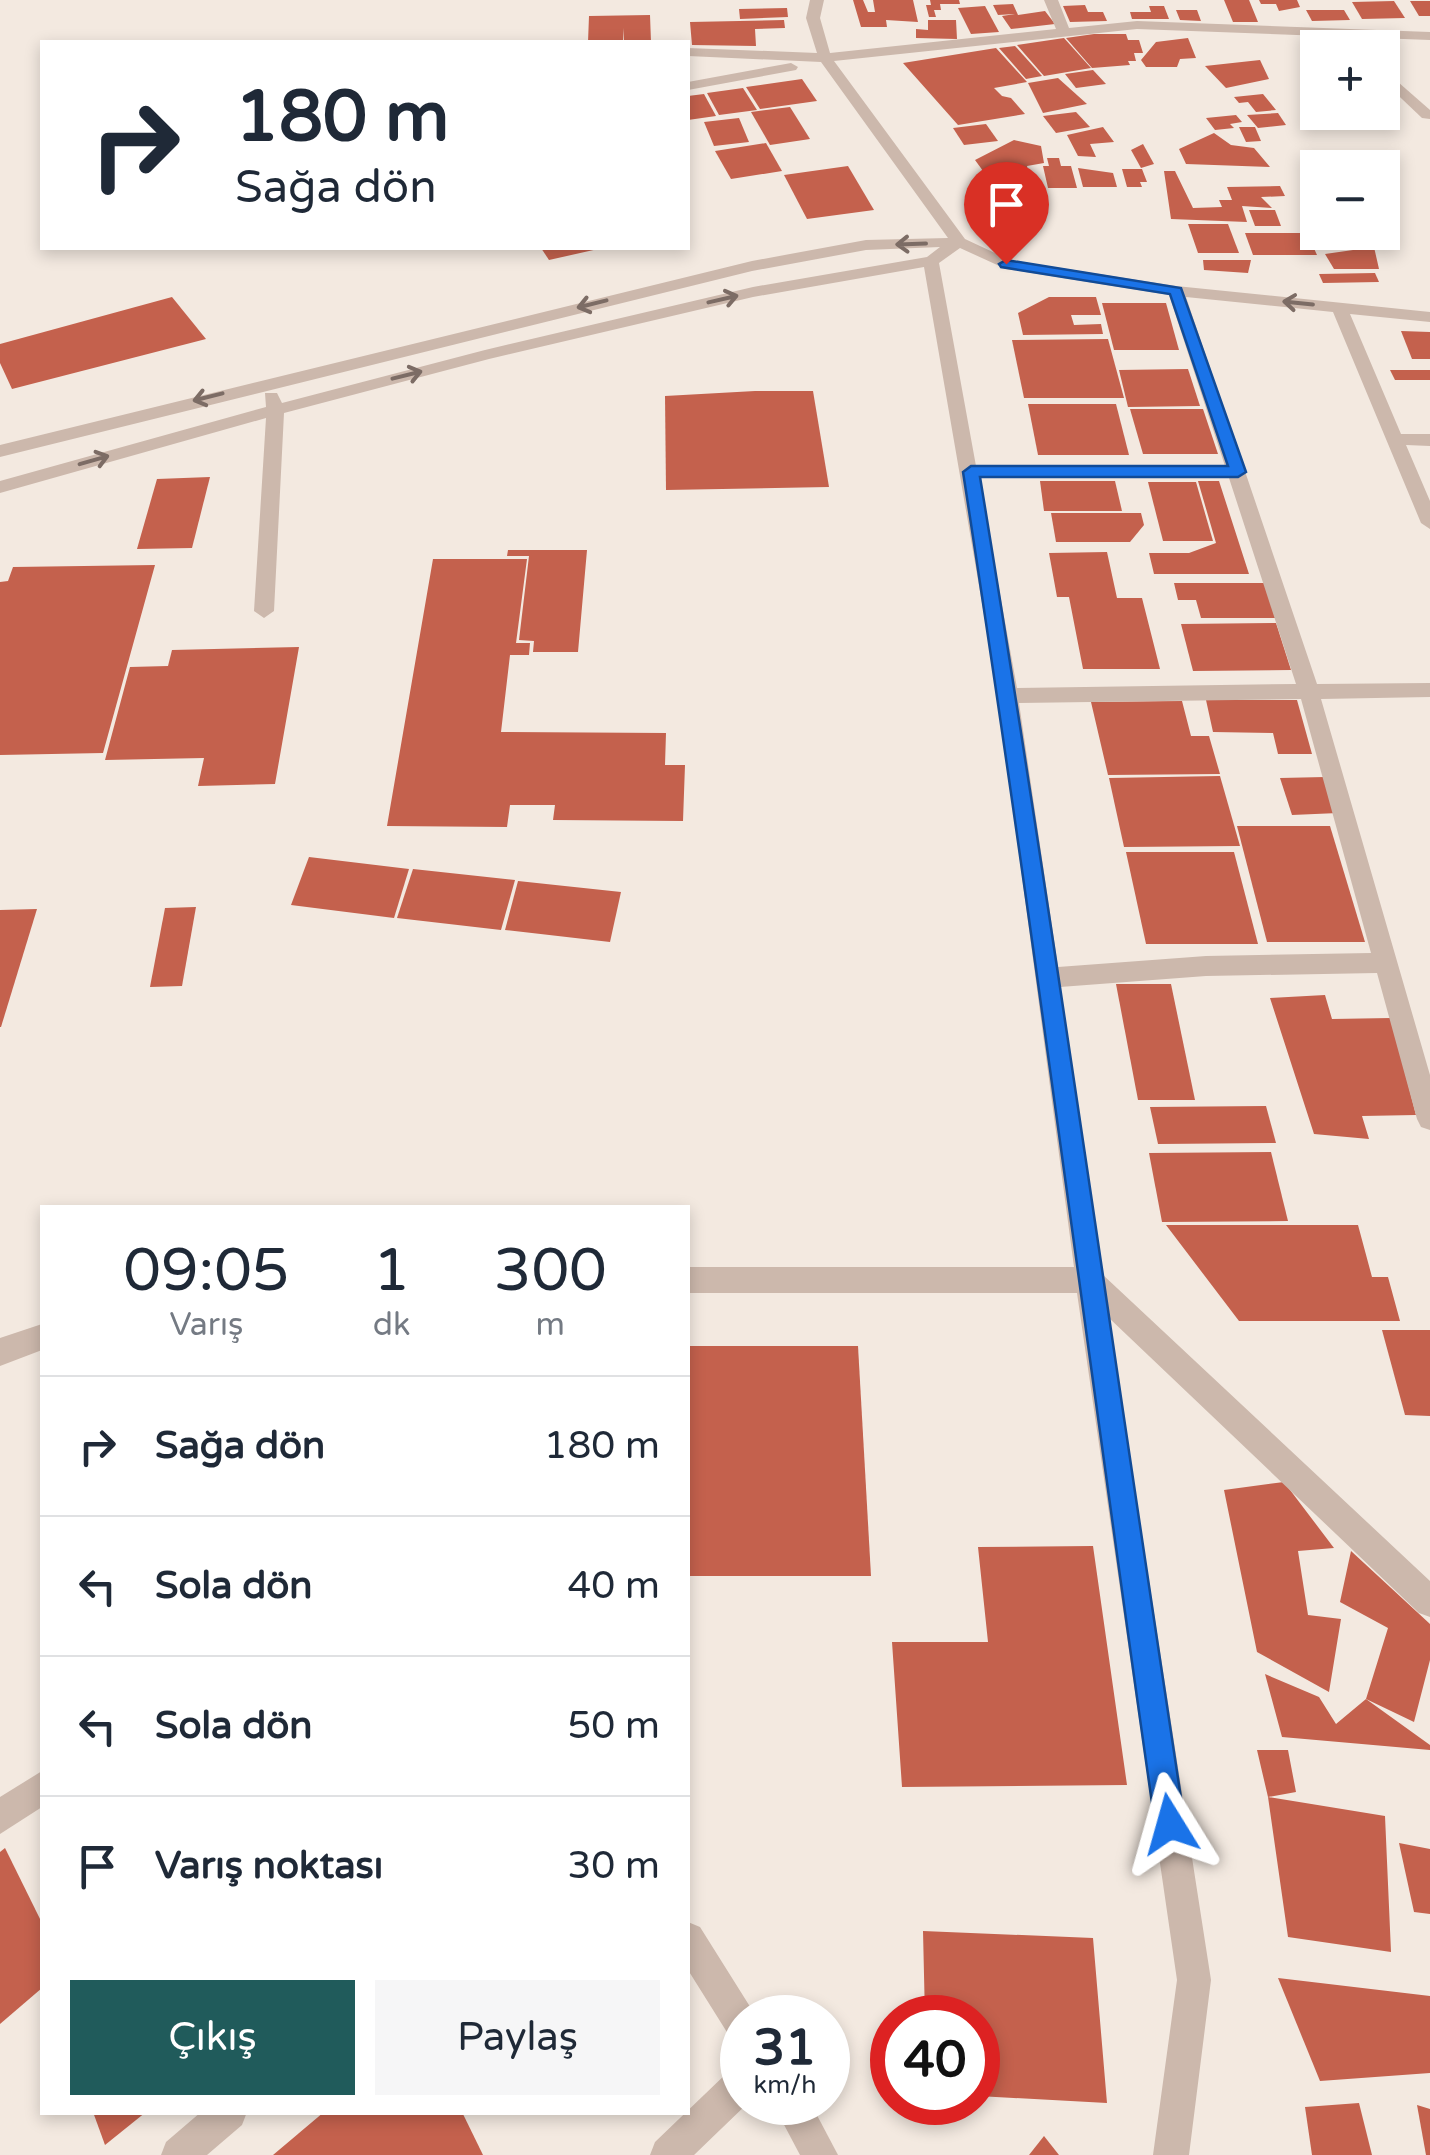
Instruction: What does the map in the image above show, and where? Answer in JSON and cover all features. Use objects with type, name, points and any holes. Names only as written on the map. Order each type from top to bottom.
[{"type":"street","points":[[818,0],[813,18],[824,58],[959,242]]},
{"type":"street","points":[[1051,0],[1063,30]]},
{"type":"street","points":[[690,86],[756,76],[824,58],[1063,30],[1165,25],[1300,33]]},
{"type":"street","points":[[1400,36],[1430,36]]},
{"type":"street","points":[[690,52],[824,58]]},
{"type":"street","points":[[1400,89],[1427,115]]},
{"type":"street","points":[[0,487],[275,408],[597,328],[867,268],[931,261],[959,242]]},
{"type":"street","points":[[0,451],[267,382],[752,266],[866,245],[959,242],[1006,264],[1176,291],[1430,317]]},
{"type":"street","points":[[931,261],[1008,696],[1089,1280],[1194,1980],[1170,2155]]},
{"type":"street","points":[[1176,291],[1309,692],[1430,1119]]},
{"type":"street","points":[[1339,306],[1430,523]]},
{"type":"street","points":[[264,611],[275,408],[267,382]]},
{"type":"street","points":[[1394,439],[1430,440]]},
{"type":"street","points":[[971,472],[1238,472]]},
{"type":"street","points":[[1008,696],[1430,690]]},
{"type":"street","points":[[1048,978],[1206,966],[1385,964]]},
{"type":"street","points":[[690,1280],[1089,1280],[1430,1602]]},
{"type":"street","points":[[0,1352],[40,1337]]},
{"type":"street","points":[[0,1818],[40,1788]]},
{"type":"street","points":[[690,1942],[723,1995]]},
{"type":"street","points":[[668,2155],[720,2105]]},
{"type":"street","points":[[180,2155],[226,2115]]},
{"type":"street","points":[[803,2125],[820,2155]]},
{"type":"building","points":[[853,0],[863,0],[868,12],[875,12],[873,0],[913,0],[918,22],[886,20],[887,27],[861,27]]},
{"type":"building","points":[[930,0],[959,0],[960,4],[940,4],[941,10],[934,10],[936,17],[929,17],[926,5],[931,5]]},
{"type":"building","points":[[1224,0],[1249,0],[1258,22],[1233,22]]},
{"type":"building","points":[[1259,0],[1297,0],[1300,7],[1279,11],[1276,4],[1261,4]]},
{"type":"building","points":[[1394,1],[1405,18],[1362,19],[1352,2]]},
{"type":"building","points":[[1410,1],[1430,1],[1430,16],[1419,16]]},
{"type":"building","points":[[1013,4],[1018,15],[1045,11],[1055,24],[1011,29],[1002,16],[1015,14],[998,15],[993,5]]},
{"type":"building","points":[[1085,5],[1088,12],[1103,12],[1107,21],[1070,22],[1063,6]]},
{"type":"building","points":[[985,6],[999,32],[971,34],[958,8]]},
{"type":"building","points":[[1149,6],[1164,6],[1169,19],[1132,19],[1130,12],[1151,12]]},
{"type":"building","points":[[787,8],[788,17],[740,19],[739,9]]},
{"type":"building","points":[[1176,10],[1197,10],[1201,21],[1180,20]]},
{"type":"building","points":[[1306,10],[1344,10],[1350,20],[1312,21]]},
{"type":"building","points":[[650,15],[651,40],[624,40],[624,28],[623,40],[588,40],[589,16]]},
{"type":"building","points":[[784,20],[785,28],[755,29],[756,46],[692,45],[690,22]]},
{"type":"building","points":[[928,20],[956,20],[957,39],[916,38],[916,29],[928,30]]},
{"type":"building","points":[[1126,34],[1128,40],[1139,40],[1143,53],[1134,53],[1136,61],[1128,61],[1130,65],[1092,68],[1066,38]]},
{"type":"building","points":[[1064,38],[1091,68],[1044,76],[1017,45]]},
{"type":"building","points":[[1188,38],[1196,58],[1180,59],[1177,67],[1146,67],[1141,60],[1156,42]]},
{"type":"building","points":[[1015,46],[1042,76],[1026,79],[999,48]]},
{"type":"building","points":[[996,48],[1027,82],[994,88],[1011,98],[1025,114],[958,125],[903,63]]},
{"type":"building","points":[[1260,60],[1269,79],[1226,88],[1205,66]]},
{"type":"building","points":[[1093,70],[1106,84],[1076,88],[1065,74]]},
{"type":"building","points":[[1058,78],[1087,104],[1043,113],[1028,83]]},
{"type":"building","points":[[802,79],[817,101],[760,109],[746,87]]},
{"type":"building","points":[[743,88],[757,110],[719,115],[707,93]]},
{"type":"building","points":[[704,94],[716,116],[690,120],[690,96]]},
{"type":"building","points":[[1263,94],[1276,110],[1256,112],[1248,102],[1239,103],[1234,97]]},
{"type":"building","points":[[790,107],[810,139],[770,145],[751,112]]},
{"type":"building","points":[[1076,112],[1090,127],[1056,133],[1043,116]]},
{"type":"building","points":[[1278,113],[1286,125],[1258,128],[1247,115]]},
{"type":"building","points":[[1236,115],[1242,122],[1230,124],[1234,128],[1215,130],[1206,118]]},
{"type":"building","points":[[739,118],[749,142],[714,146],[704,122]]},
{"type":"building","points":[[986,124],[998,141],[964,145],[953,128]]},
{"type":"building","points":[[1103,127],[1114,142],[1090,144],[1096,157],[1078,156],[1067,135]]},
{"type":"building","points":[[1239,127],[1255,127],[1261,141],[1246,142]]},
{"type":"building","points":[[1214,133],[1231,145],[1254,148],[1270,167],[1186,164],[1179,149]]},
{"type":"building","points":[[1014,140],[1041,146],[1044,163],[1027,166],[1031,185],[994,186],[975,160]]},
{"type":"building","points":[[766,143],[782,171],[731,179],[715,151]]},
{"type":"building","points":[[1143,144],[1154,164],[1141,168],[1131,150]]},
{"type":"building","points":[[1047,158],[1059,158],[1061,166],[1071,166],[1077,188],[1048,188],[1043,166],[1049,166]]},
{"type":"building","points":[[848,166],[874,210],[807,219],[784,175]]},
{"type":"building","points":[[1078,168],[1113,173],[1117,187],[1083,187]]},
{"type":"building","points":[[1122,169],[1142,169],[1147,182],[1140,182],[1142,187],[1127,187]]},
{"type":"building","points":[[1164,171],[1175,171],[1193,208],[1222,207],[1219,200],[1232,200],[1227,187],[1280,186],[1285,196],[1261,197],[1272,208],[1242,206],[1247,222],[1171,219]]},
{"type":"building","points":[[1249,210],[1275,210],[1281,226],[1255,226]]},
{"type":"building","points":[[1188,224],[1228,224],[1239,253],[1198,253]]},
{"type":"building","points":[[1245,233],[1300,233],[1300,250],[1315,250],[1317,255],[1253,255]]},
{"type":"building","points":[[542,250],[594,250],[549,260]]},
{"type":"building","points":[[1375,250],[1379,269],[1334,269],[1325,254]]},
{"type":"building","points":[[1203,260],[1251,260],[1248,273],[1204,270]]},
{"type":"building","points":[[1375,273],[1379,282],[1323,283],[1319,274]]},
{"type":"building","points":[[172,297],[206,339],[12,389],[0,363],[0,344]]},
{"type":"building","points":[[1049,297],[1096,297],[1101,315],[1071,315],[1074,325],[1101,324],[1103,334],[1023,335],[1018,313]]},
{"type":"building","points":[[1102,303],[1166,303],[1179,350],[1114,350]]},
{"type":"building","points":[[1401,331],[1430,332],[1430,359],[1412,359]]},
{"type":"building","points":[[1108,339],[1124,398],[1024,398],[1012,340]]},
{"type":"building","points":[[1188,369],[1200,406],[1128,407],[1119,370]]},
{"type":"building","points":[[1390,370],[1430,370],[1430,380],[1395,380]]},
{"type":"building","points":[[813,391],[829,487],[666,490],[665,396]]},
{"type":"building","points":[[1028,404],[1116,404],[1129,455],[1038,455]]},
{"type":"building","points":[[1130,409],[1203,409],[1218,454],[1143,454]]},
{"type":"building","points":[[210,477],[192,548],[137,549],[157,479]]},
{"type":"building","points":[[1040,481],[1115,481],[1122,511],[1044,511]]},
{"type":"building","points":[[1198,481],[1219,481],[1249,574],[1154,574],[1149,553],[1189,553],[1216,543]]},
{"type":"building","points":[[1148,482],[1196,482],[1213,541],[1163,541]]},
{"type":"building","points":[[1051,513],[1141,513],[1144,525],[1130,542],[1056,542]]},
{"type":"building","points":[[508,550],[587,550],[578,652],[533,652],[534,641],[519,640],[529,556],[507,556]]},
{"type":"building","points":[[1107,552],[1117,598],[1142,598],[1160,669],[1083,669],[1069,597],[1057,597],[1049,553]]},
{"type":"building","points":[[433,559],[527,559],[516,643],[530,643],[529,655],[510,655],[501,732],[666,733],[665,765],[685,765],[683,821],[553,820],[555,805],[510,805],[507,827],[387,826]]},
{"type":"building","points":[[155,565],[103,753],[0,755],[0,582],[8,581],[13,567]]},
{"type":"building","points":[[1174,583],[1266,583],[1276,618],[1201,618],[1196,600],[1178,600]]},
{"type":"building","points":[[1276,623],[1291,670],[1193,671],[1181,624]]},
{"type":"building","points":[[299,647],[275,784],[198,786],[204,758],[105,760],[130,667],[168,666],[172,650]]},
{"type":"building","points":[[1206,700],[1297,700],[1312,754],[1278,754],[1273,733],[1213,732]]},
{"type":"building","points":[[1182,701],[1191,736],[1209,736],[1220,774],[1108,775],[1091,702]]},
{"type":"building","points":[[1220,776],[1240,846],[1124,847],[1109,778]]},
{"type":"building","points":[[1325,777],[1338,813],[1292,815],[1280,778]]},
{"type":"building","points":[[1237,826],[1330,826],[1365,942],[1267,942]]},
{"type":"building","points":[[1126,852],[1234,852],[1258,944],[1146,944]]},
{"type":"building","points":[[309,857],[409,869],[394,918],[291,905]]},
{"type":"building","points":[[413,869],[515,880],[501,930],[397,918]]},
{"type":"building","points":[[518,881],[621,892],[610,942],[505,930]]},
{"type":"building","points":[[196,907],[182,986],[150,987],[165,908]]},
{"type":"building","points":[[37,909],[1,1027],[0,1027],[0,910]]},
{"type":"building","points":[[1116,984],[1171,984],[1195,1100],[1138,1100]]},
{"type":"building","points":[[1325,995],[1332,1019],[1391,1018],[1416,1115],[1362,1116],[1369,1139],[1314,1134],[1270,998]]},
{"type":"building","points":[[1266,1106],[1276,1143],[1158,1144],[1150,1107]]},
{"type":"building","points":[[1271,1152],[1288,1221],[1162,1222],[1149,1153]]},
{"type":"building","points":[[1166,1225],[1358,1225],[1372,1277],[1388,1277],[1400,1321],[1239,1321]]},
{"type":"building","points":[[1382,1330],[1430,1330],[1430,1416],[1405,1415]]},
{"type":"building","points":[[690,1346],[858,1346],[871,1576],[690,1576]]},
{"type":"building","points":[[1284,1482],[1334,1548],[1298,1551],[1308,1615],[1341,1619],[1329,1692],[1257,1652],[1224,1490]]},
{"type":"building","points":[[1093,1546],[1127,1785],[902,1787],[892,1642],[988,1642],[978,1547]]},
{"type":"building","points":[[1351,1551],[1430,1624],[1430,1660],[1414,1722],[1366,1699],[1388,1628],[1340,1602]]},
{"type":"building","points":[[1265,1674],[1319,1697],[1336,1724],[1366,1699],[1430,1745],[1430,1750],[1282,1737]]},
{"type":"building","points":[[1257,1750],[1288,1750],[1296,1792],[1268,1797]]},
{"type":"building","points":[[1268,1797],[1385,1816],[1391,1952],[1288,1937]]},
{"type":"building","points":[[1399,1843],[1430,1849],[1430,1914],[1414,1912]]},
{"type":"building","points":[[5,1848],[40,1919],[40,1990],[0,2024],[0,1852]]},
{"type":"building","points":[[923,1931],[1093,1938],[1107,2103],[1000,2097],[1000,1995],[924,1995]]},
{"type":"building","points":[[1278,1978],[1430,1996],[1430,2073],[1320,2081]]},
{"type":"building","points":[[1359,2103],[1372,2155],[1312,2155],[1305,2107]]},
{"type":"building","points":[[1417,2105],[1430,2109],[1430,2155],[1426,2155]]},
{"type":"building","points":[[94,2115],[142,2115],[105,2145]]},
{"type":"building","points":[[320,2115],[463,2115],[483,2155],[273,2155]]},
{"type":"building","points":[[1044,2136],[1059,2155],[1029,2155]]},
{"type":"route","points":[[1006,264],[1176,291],[1238,472],[971,472],[1013,732],[1170,1824]]}]
